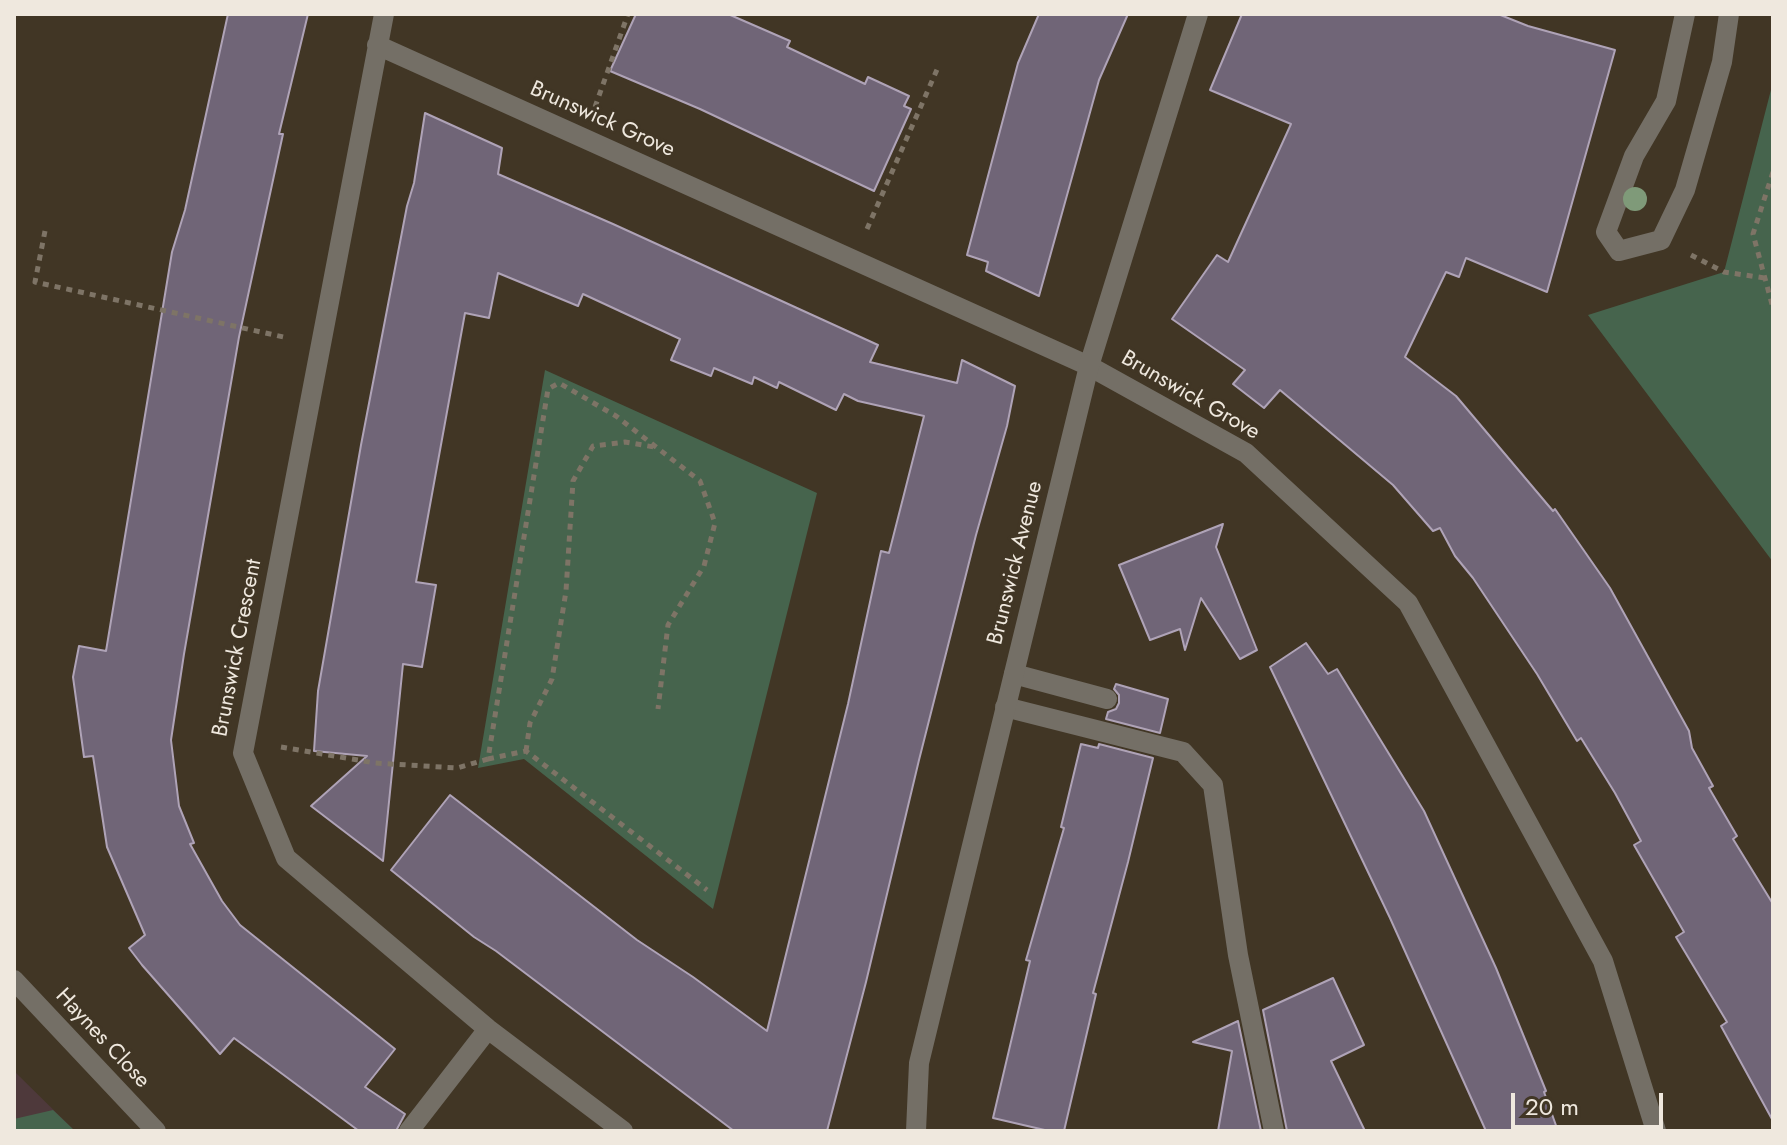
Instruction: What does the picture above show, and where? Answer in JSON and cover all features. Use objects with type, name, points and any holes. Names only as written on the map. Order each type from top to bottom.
[{"type":"street","name":"Brunswick Crescent","points":[[384,14],[243,753],[286,858],[488,1029],[623,1131]]},
{"type":"street","name":"Brunswick Avenue","points":[[916,1131],[919,1063],[1089,366],[1198,14]]},
{"type":"street","points":[[1685,14],[1666,101],[1634,156],[1606,232],[1619,251],[1661,240],[1685,190],[1722,62],[1729,14]]},
{"type":"street","name":"Brunswick Grove","points":[[377,45],[1089,366],[1246,453],[1408,603],[1603,961],[1656,1131]]},
{"type":"street","points":[[1014,674],[1107,699]]},
{"type":"street","points":[[1005,707],[1183,752],[1213,785],[1238,955],[1274,1131]]},
{"type":"street","name":"Haynes Close","points":[[14,980],[156,1131]]},
{"type":"street","points":[[409,1131],[488,1029]]},
{"type":"path","points":[[584,138],[628,14]]},
{"type":"path","points":[[853,259],[939,65]]},
{"type":"path","points":[[1773,172],[1753,234],[1773,308]]},
{"type":"path","points":[[45,231],[35,282],[320,345]]},
{"type":"path","points":[[1661,240],[1724,272],[1765,278]]},
{"type":"path","points":[[488,759],[548,389],[559,383],[616,416],[700,481],[715,523],[704,566],[668,625],[658,709]]},
{"type":"path","points":[[526,751],[530,723],[552,679],[566,591],[573,481],[593,446],[625,442],[657,448]]},
{"type":"path","points":[[245,741],[375,763],[457,768],[526,751],[707,890]]},
{"type":"shaded area","points":[[14,1071],[75,1131],[14,1131]]},
{"type":"green space","points":[[1773,82],[1773,562],[1588,315],[1724,272]]},
{"type":"green space","points":[[545,370],[817,493],[713,909],[524,759],[478,768]]},
{"type":"green space","points":[[53,1110],[75,1131],[14,1131],[14,1119]]},
{"type":"building","points":[[228,14],[308,14],[279,134],[283,134],[239,337],[184,654],[171,740],[179,806],[194,843],[190,844],[222,901],[240,925],[395,1049],[365,1087],[405,1114],[396,1131],[359,1131],[234,1038],[220,1054],[142,965],[129,948],[145,935],[107,847],[93,756],[84,757],[73,677],[79,646],[106,651],[172,252],[185,210]]},
{"type":"building","points":[[636,14],[728,14],[790,41],[787,47],[865,84],[868,77],[909,96],[904,106],[911,109],[874,191],[700,109],[610,71]]},
{"type":"building","points":[[1039,14],[1128,14],[1099,80],[1039,296],[986,271],[988,262],[967,255],[1018,63]]},
{"type":"building","points":[[1242,14],[1498,14],[1528,26],[1615,50],[1547,292],[1466,258],[1459,277],[1446,272],[1405,357],[1456,396],[1553,511],[1555,509],[1610,588],[1689,731],[1692,748],[1713,786],[1709,788],[1737,836],[1733,839],[1773,904],[1773,1121],[1721,1026],[1727,1022],[1676,937],[1684,932],[1634,845],[1641,841],[1615,793],[1581,738],[1577,741],[1537,674],[1455,556],[1440,528],[1433,531],[1393,485],[1280,390],[1264,408],[1233,384],[1245,370],[1172,319],[1217,255],[1228,262],[1291,124],[1210,90]]},
{"type":"building","points":[[425,113],[502,148],[498,174],[878,345],[870,362],[957,383],[962,360],[1015,386],[827,1131],[734,1131],[474,937],[391,870],[450,795],[637,940],[767,1031],[848,704],[881,551],[889,553],[924,416],[858,401],[844,394],[836,410],[779,382],[777,388],[754,377],[752,384],[714,368],[711,376],[671,360],[680,339],[583,294],[578,306],[498,273],[489,318],[465,313],[416,582],[436,585],[422,667],[403,664],[383,861],[311,806],[367,756],[314,751],[318,691],[361,445],[414,183]]},
{"type":"building","points":[[1223,524],[1216,547],[1257,650],[1240,659],[1201,598],[1185,650],[1180,629],[1150,640],[1119,565]]},
{"type":"building","points":[[1306,643],[1328,674],[1337,669],[1424,811],[1496,968],[1546,1091],[1558,1131],[1486,1131],[1390,918],[1270,667]]},
{"type":"building","points":[[1116,684],[1168,699],[1160,733],[1106,719],[1108,712],[1116,709],[1119,703],[1119,695],[1114,689]]},
{"type":"building","points":[[1081,744],[1098,748],[1099,744],[1153,758],[1093,993],[1096,994],[1064,1131],[1049,1131],[993,1118],[1030,961],[1026,960],[1064,828],[1061,827]]},
{"type":"building","points":[[1333,978],[1364,1045],[1331,1061],[1365,1131],[1287,1131],[1263,1010]]},
{"type":"building","points":[[1238,1021],[1261,1131],[1218,1131],[1232,1051],[1193,1042]]}]
